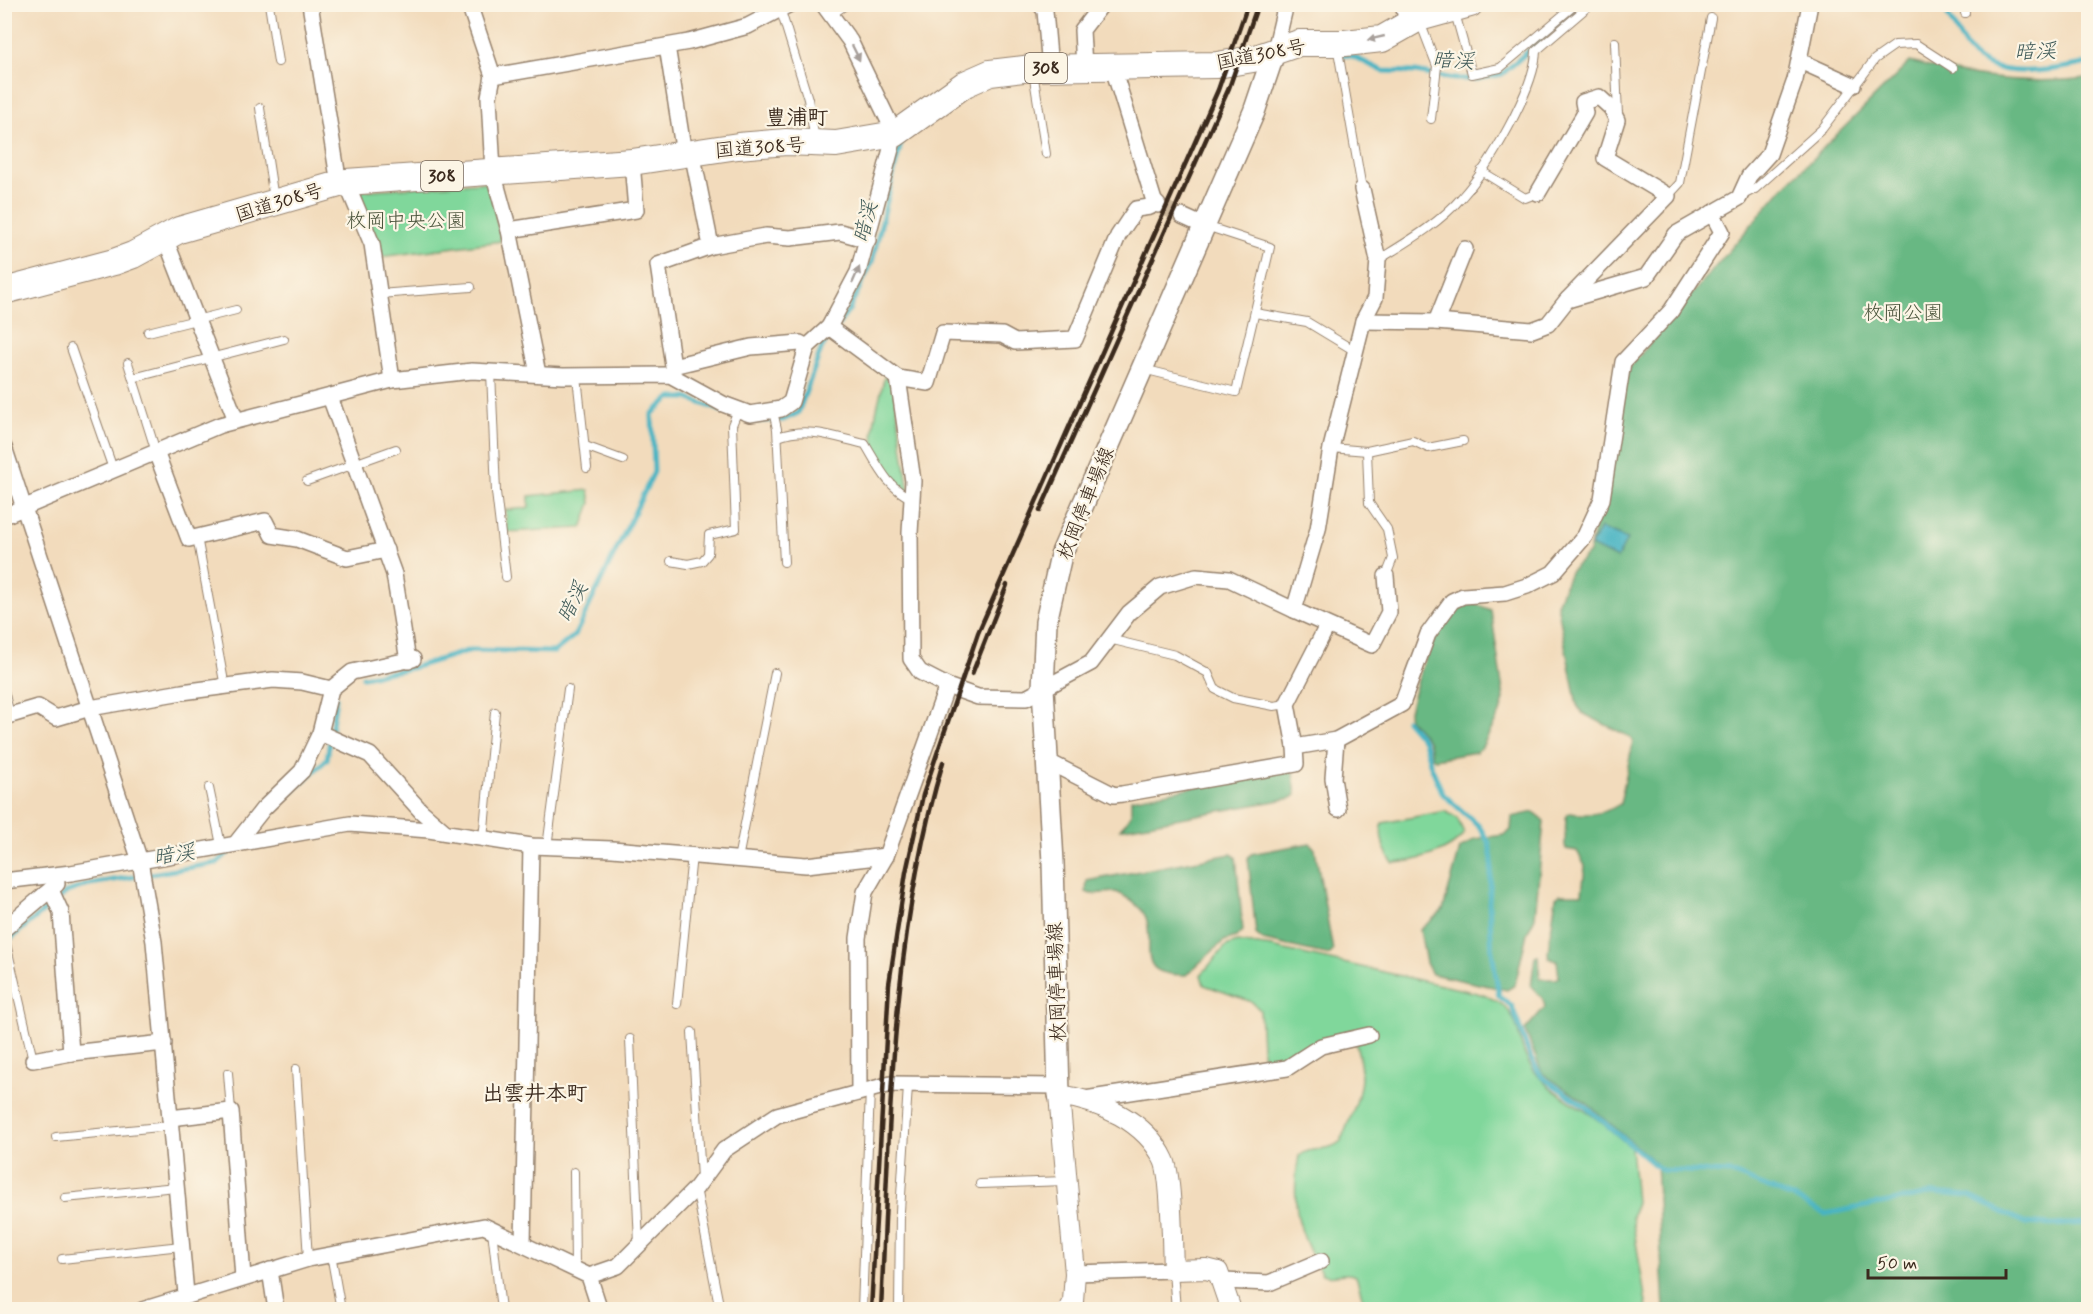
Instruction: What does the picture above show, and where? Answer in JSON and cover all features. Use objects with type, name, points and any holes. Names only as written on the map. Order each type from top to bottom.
[{"type":"highway","name":"国道308号","points":[[4,291],[114,262],[179,231],[343,183],[632,162],[786,142],[836,144],[895,134],[965,84],[990,73],[1041,68],[1216,65],[1252,59],[1299,43],[1338,50],[1382,39],[1410,16],[1455,7]]},
{"type":"main road","name":"枚岡停車場線","points":[[1059,1091],[1053,862],[1043,688],[1046,622],[1061,555],[1254,112],[1275,50]]},
{"type":"street","points":[[310,4],[343,183],[372,244],[392,380]]},
{"type":"street","points":[[469,4],[494,76],[489,97],[493,172],[509,230],[538,374]]},
{"type":"street","points":[[1040,4],[1045,11],[1041,68]]},
{"type":"street","points":[[1275,50],[1286,4]]},
{"type":"street","points":[[1567,300],[1646,277],[1676,234],[1739,198],[1749,176],[1769,154],[1800,61],[1810,4]]},
{"type":"street","points":[[1084,68],[1082,30],[1098,6]]},
{"type":"street","points":[[494,76],[667,46],[748,26],[786,8]]},
{"type":"street","points":[[672,371],[737,412],[774,414],[791,402],[807,347],[829,327],[858,272],[895,134],[850,41],[827,10]]},
{"type":"street","points":[[667,46],[688,153],[711,246]]},
{"type":"street","points":[[1800,61],[1852,86]]},
{"type":"street","points":[[829,327],[898,378],[928,383],[943,333],[1002,335],[1015,342],[1075,339],[1118,236],[1136,209],[1150,207],[1156,203],[1113,68]]},
{"type":"street","points":[[1363,321],[1436,322],[1532,330],[1548,324],[1567,300],[1668,196],[1605,158],[1617,120],[1611,108],[1599,97],[1583,102],[1585,113],[1538,193]]},
{"type":"street","points":[[509,230],[636,210],[632,162]]},
{"type":"street","points":[[1294,610],[1318,529],[1331,448],[1355,351],[1363,321],[1375,298],[1378,261],[1362,189]]},
{"type":"street","points":[[1294,747],[1336,740],[1402,704],[1428,634],[1452,601],[1463,596],[1505,592],[1527,586],[1553,573],[1585,536],[1602,499],[1623,362],[1671,311],[1722,232],[1712,213]]},
{"type":"street","points":[[1182,216],[1204,226]]},
{"type":"street","points":[[672,371],[658,265],[711,246],[766,236],[790,238],[840,232],[867,240]]},
{"type":"street","points":[[165,238],[237,420]]},
{"type":"street","points":[[1436,322],[1465,249]]},
{"type":"street","points":[[4,516],[113,469],[237,420],[392,380],[472,371],[577,377],[672,371],[751,347],[800,343],[807,347]]},
{"type":"street","points":[[898,378],[913,481],[911,659],[920,672],[946,686],[978,697],[1026,698],[1091,663],[1129,613],[1160,587],[1196,576],[1229,579],[1372,645],[1389,612],[1386,576]]},
{"type":"street","points":[[237,842],[263,809],[302,771],[321,734],[331,689],[352,672],[410,660],[394,574],[352,464],[330,397]]},
{"type":"street","points":[[4,447],[26,505],[140,862],[154,942],[186,1294]]},
{"type":"street","points":[[156,452],[189,540],[265,521],[272,535],[297,539],[347,558],[386,550]]},
{"type":"street","points":[[1047,761],[1114,795],[1296,764],[1287,704],[1327,626]]},
{"type":"street","points":[[7,716],[38,707],[56,718],[90,708],[273,680],[302,682],[331,689]]},
{"type":"street","points":[[865,1090],[858,938],[865,892],[886,855],[946,686]]},
{"type":"street","points":[[321,734],[370,754],[421,811],[446,833]]},
{"type":"street","points":[[1336,740],[1333,778],[1338,809]]},
{"type":"street","points":[[4,881],[140,862],[220,845],[350,824],[446,833],[539,846],[692,855],[806,865],[886,855]]},
{"type":"street","points":[[523,1243],[539,846]]},
{"type":"street","points":[[5,934],[71,873]]},
{"type":"street","points":[[51,890],[61,912],[71,1053]]},
{"type":"street","points":[[1084,1099],[1287,1068],[1321,1046],[1369,1035]]},
{"type":"street","points":[[33,1060],[71,1053],[164,1043]]},
{"type":"street","points":[[142,1310],[186,1294],[308,1259],[484,1226],[582,1272],[618,1266],[699,1184],[724,1150],[777,1115],[891,1084],[1059,1091],[1084,1099],[1129,1120],[1149,1137],[1165,1162],[1173,1270]]},
{"type":"street","points":[[1059,1091],[1076,1273],[1073,1300],[1068,1310]]},
{"type":"street","points":[[170,1122],[231,1111],[243,1278]]},
{"type":"street","points":[[1223,1281],[1281,1280],[1321,1261]]},
{"type":"street","points":[[1076,1273],[1206,1269],[1218,1272],[1223,1281],[1231,1310]]},
{"type":"street","points":[[270,1270],[276,1310]]},
{"type":"street","points":[[582,1272],[600,1310]]},
{"type":"lane","points":[[269,4],[278,62]]},
{"type":"lane","points":[[827,10],[847,4]]},
{"type":"lane","points":[[1455,7],[1472,74],[1500,68],[1576,4]]},
{"type":"lane","points":[[1378,261],[1433,225],[1463,197],[1520,106],[1536,62],[1536,51],[1591,4]]},
{"type":"lane","points":[[786,8],[808,99],[815,143]]},
{"type":"lane","points":[[1410,16],[1437,66],[1431,119]]},
{"type":"lane","points":[[1668,196],[1680,183],[1711,18]]},
{"type":"lane","points":[[1615,42],[1617,120]]},
{"type":"lane","points":[[1739,198],[1755,189],[1822,129],[1852,86],[1875,59],[1895,45],[1916,44],[1953,68]]},
{"type":"lane","points":[[1338,50],[1362,189]]},
{"type":"lane","points":[[1041,68],[1046,154]]},
{"type":"lane","points":[[260,108],[274,204]]},
{"type":"lane","points":[[1480,171],[1525,198],[1538,193]]},
{"type":"lane","points":[[1141,369],[1236,392],[1270,247],[1204,226]]},
{"type":"lane","points":[[379,294],[471,287]]},
{"type":"lane","points":[[148,332],[236,310]]},
{"type":"lane","points":[[1255,313],[1307,322],[1355,351]]},
{"type":"lane","points":[[133,378],[284,339]]},
{"type":"lane","points":[[70,348],[113,469]]},
{"type":"lane","points":[[128,363],[156,452]]},
{"type":"lane","points":[[491,372],[496,492],[506,577]]},
{"type":"lane","points":[[577,377],[587,468]]},
{"type":"lane","points":[[671,561],[687,564],[702,561],[708,554],[709,535],[736,529],[732,425],[737,412]]},
{"type":"lane","points":[[774,414],[784,562]]},
{"type":"lane","points":[[777,433],[809,430],[865,444],[882,477],[897,492],[912,499]]},
{"type":"lane","points":[[1331,448],[1367,451],[1413,441],[1428,448],[1463,441]]},
{"type":"lane","points":[[585,446],[623,460]]},
{"type":"lane","points":[[307,481],[396,449]]},
{"type":"lane","points":[[1367,451],[1369,503],[1387,530],[1393,558],[1386,576]]},
{"type":"lane","points":[[197,537],[225,687]]},
{"type":"lane","points":[[1109,639],[1175,655],[1208,673],[1215,689],[1233,698],[1274,706],[1287,704]]},
{"type":"lane","points":[[738,859],[775,673]]},
{"type":"lane","points":[[539,846],[568,689]]},
{"type":"lane","points":[[4,692],[7,716]]},
{"type":"lane","points":[[483,838],[495,712]]},
{"type":"lane","points":[[209,788],[220,845]]},
{"type":"lane","points":[[676,1004],[692,855]]},
{"type":"lane","points":[[5,934],[33,1060]]},
{"type":"lane","points":[[692,1032],[699,1184],[720,1310]]},
{"type":"lane","points":[[630,1039],[639,1245]]},
{"type":"lane","points":[[296,1069],[308,1259]]},
{"type":"lane","points":[[228,1073],[231,1111]]},
{"type":"lane","points":[[898,1310],[900,1211],[908,1086]]},
{"type":"lane","points":[[862,1310],[865,1090]]},
{"type":"lane","points":[[56,1137],[170,1122]]},
{"type":"lane","points":[[574,1172],[582,1272]]},
{"type":"lane","points":[[980,1184],[1067,1181]]},
{"type":"lane","points":[[64,1198],[176,1187]]},
{"type":"lane","points":[[492,1230],[501,1310]]},
{"type":"lane","points":[[62,1258],[181,1246]]},
{"type":"lane","points":[[331,1254],[341,1310]]},
{"type":"lane","points":[[1173,1270],[1176,1310]]},
{"type":"green space","name":"枚岡公園","points":[[1910,62],[1999,79],[2043,81],[2088,78],[2088,1309],[1664,1309],[1656,1163],[1589,1105],[1542,1073],[1525,1030],[1545,1007],[1543,999],[1531,986],[1535,956],[1538,955],[1540,979],[1559,977],[1557,961],[1549,958],[1548,952],[1556,897],[1560,894],[1582,894],[1585,866],[1577,851],[1566,849],[1566,816],[1570,813],[1602,812],[1620,804],[1633,742],[1630,737],[1582,713],[1577,705],[1557,604],[1570,572],[1589,553],[1628,369],[1781,190]]},
{"type":"green space","name":"枚岡中央公園","points":[[489,182],[501,241],[380,257],[357,191]]},
{"type":"green space","points":[[885,375],[894,388],[909,493],[906,494],[891,480],[881,466],[873,439]]},
{"type":"green space","points":[[589,490],[591,503],[582,528],[507,532],[506,510],[529,508],[529,496]]},
{"type":"green space","points":[[1471,602],[1491,610],[1504,699],[1500,713],[1482,747],[1476,752],[1435,759],[1432,757],[1428,740],[1409,719],[1408,714],[1422,667],[1438,632],[1447,618],[1458,608]]},
{"type":"green space","points":[[1289,769],[1293,773],[1296,795],[1292,798],[1120,829],[1131,815],[1131,799]]},
{"type":"green space","points":[[1445,811],[1457,818],[1464,833],[1458,840],[1432,855],[1412,861],[1393,863],[1383,844],[1381,833],[1383,823]]},
{"type":"green space","points":[[1534,812],[1544,821],[1535,917],[1527,933],[1515,985],[1507,990],[1432,974],[1426,963],[1420,930],[1443,910],[1460,849],[1475,839],[1504,835],[1511,830],[1512,817]]},
{"type":"green space","points":[[1310,843],[1315,849],[1333,951],[1329,955],[1263,940],[1256,934],[1248,858],[1251,854]]},
{"type":"green space","points":[[1231,854],[1236,857],[1243,931],[1236,937],[1224,941],[1186,975],[1159,971],[1153,966],[1150,960],[1146,916],[1134,904],[1116,892],[1091,894],[1086,892],[1087,881]]},
{"type":"green space","points":[[1237,942],[1272,947],[1477,993],[1505,1007],[1517,1026],[1528,1060],[1541,1079],[1560,1095],[1599,1120],[1631,1147],[1636,1202],[1632,1217],[1647,1309],[1366,1309],[1356,1276],[1322,1274],[1307,1245],[1298,1218],[1296,1173],[1299,1156],[1309,1151],[1331,1147],[1341,1141],[1360,1089],[1358,1051],[1353,1034],[1285,1064],[1263,1067],[1260,1010],[1252,1002],[1204,985],[1201,975],[1226,946]]},
{"type":"water","points":[[1600,528],[1627,539],[1617,559],[1591,546]]},
{"type":"waterway","points":[[753,4],[763,15]]},
{"type":"waterway","name":"暗渓","points":[[1342,55],[1352,56],[1383,71],[1415,72],[1455,79],[1477,79],[1502,74],[1582,4]]},
{"type":"waterway","name":"暗渓","points":[[1942,4],[1968,50],[1979,60],[1992,67],[2025,71],[2088,63]]},
{"type":"waterway","points":[[810,95],[815,106],[814,118]]},
{"type":"waterway","name":"暗渓","points":[[751,421],[783,420],[798,413],[822,347],[849,310],[872,262],[901,143]]},
{"type":"waterway","name":"暗渓","points":[[363,677],[412,668],[471,650],[554,652],[575,635],[654,472],[652,414],[670,398],[687,398],[722,411]]},
{"type":"waterway","name":"暗渓","points":[[284,799],[327,759],[336,698]]},
{"type":"waterway","points":[[1406,720],[1424,741],[1431,766],[1443,794],[1479,826],[1489,843],[1492,860],[1489,903],[1492,951],[1499,996],[1512,1006],[1531,1059],[1542,1077],[1586,1107],[1661,1170],[1731,1173],[1792,1197],[1825,1214],[1934,1193],[1969,1196],[2025,1223],[2052,1225],[2088,1223]]},
{"type":"waterway","name":"暗渓","points":[[5,943],[67,892],[90,884],[217,863],[232,849]]},
{"type":"tunnel","points":[[1158,205],[1182,216]]},
{"type":"railway","points":[[871,1310],[889,984],[906,872],[923,795],[978,633],[1218,90],[1248,4]]},
{"type":"railway","points":[[1040,511],[1229,88],[1258,4]]},
{"type":"railway","points":[[972,674],[1007,585]]},
{"type":"railway","points":[[881,1310],[891,1103],[902,965],[925,829],[943,762]]},
{"type":"district","name":"豊浦町","points":[[797,117]]},
{"type":"district","name":"出雲井本町","points":[[535,1093]]}]
